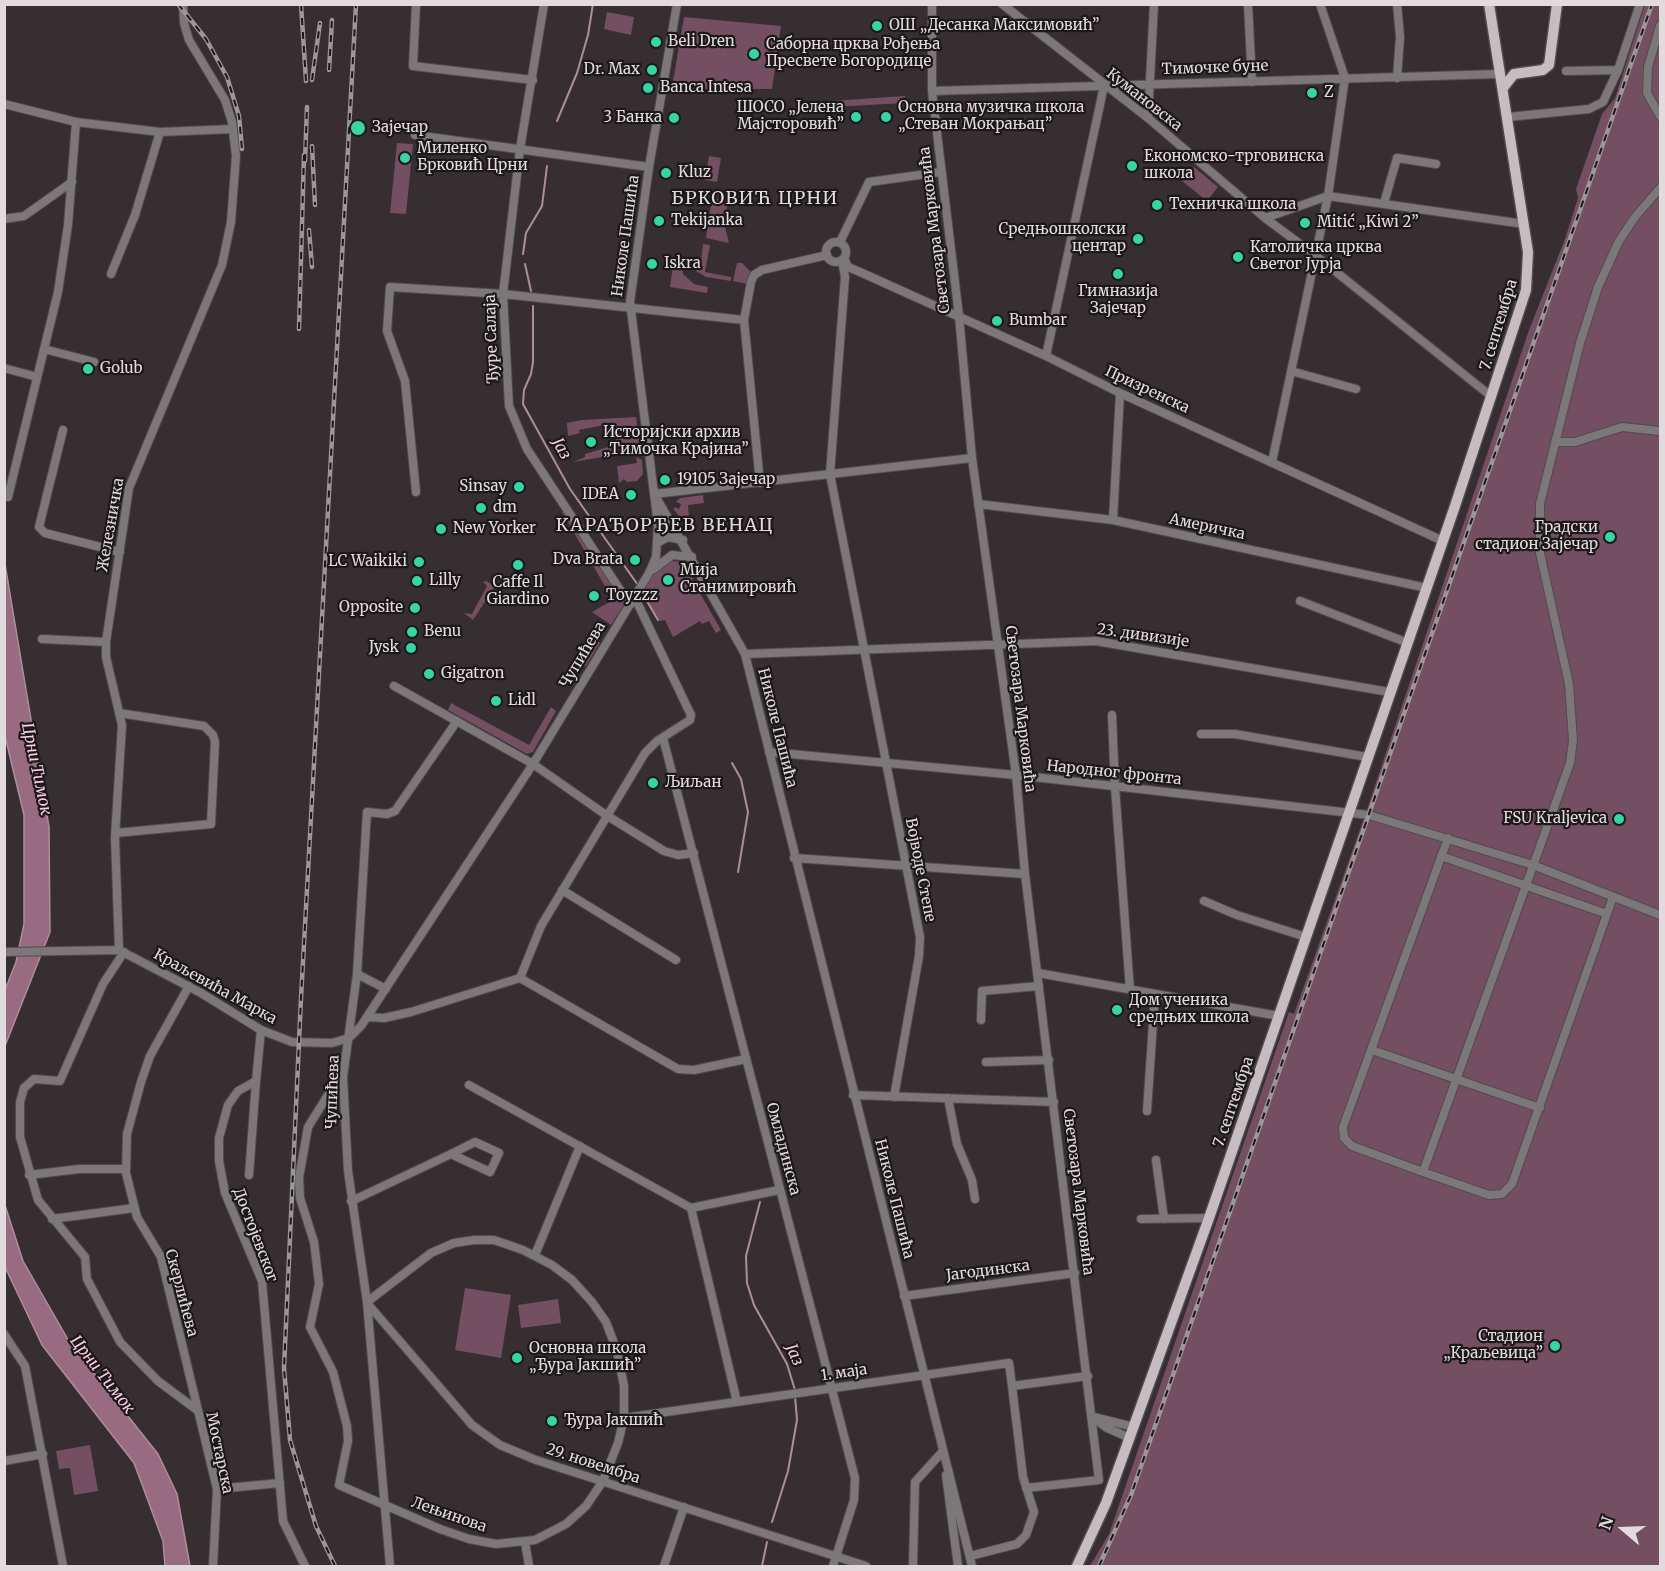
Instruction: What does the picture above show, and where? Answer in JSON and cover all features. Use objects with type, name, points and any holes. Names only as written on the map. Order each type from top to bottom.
[{"type":"main road","name":"7. септембра","points":[[1077,1566],[1102,1515],[1209,1218],[1443,541],[1492,397],[1529,278],[1524,224],[1490,4]]},
{"type":"main road","points":[[1503,88],[1514,74],[1548,68],[1553,50],[1557,4]]},
{"type":"street","name":"Железничка","points":[[121,951],[116,833],[122,725],[106,657],[106,642],[132,477],[226,253],[236,156],[233,129],[225,100],[199,59],[186,32],[183,4]]},
{"type":"street","points":[[416,4],[413,66],[533,80]]},
{"type":"street","name":"Ђуре Салаја","points":[[544,4],[520,149],[503,294],[505,361],[513,421],[527,449],[630,605]]},
{"type":"street","name":"Николе Пашића","points":[[677,4],[649,167],[630,309],[654,494],[683,540],[745,654],[972,1566]]},
{"type":"street","name":"Светозара Марковића","points":[[932,4],[932,91],[959,316],[972,458],[1016,775],[1025,874],[1094,1417],[1099,1479],[1026,1488]]},
{"type":"street","name":"Кумановска","points":[[1002,4],[1104,86],[1148,118],[1265,218],[1315,255],[1492,397]]},
{"type":"street","points":[[1148,118],[1154,4]]},
{"type":"street","points":[[1248,4],[1252,82]]},
{"type":"street","points":[[1272,462],[1328,196],[1346,78],[1320,4]]},
{"type":"street","points":[[1396,78],[1400,37],[1397,4]]},
{"type":"street","points":[[1508,117],[1598,106],[1603,102],[1618,70],[1640,4]]},
{"type":"street","points":[[1660,26],[1648,67],[1647,93],[1660,116]]},
{"type":"street","points":[[1566,71],[1618,70]]},
{"type":"street","name":"Тимочке буне","points":[[932,91],[1499,74]]},
{"type":"street","points":[[1046,356],[1104,86]]},
{"type":"street","points":[[4,104],[76,122],[160,132],[233,129]]},
{"type":"street","points":[[8,497],[58,292],[72,182],[76,122]]},
{"type":"street","points":[[111,274],[135,215],[160,132]]},
{"type":"street","points":[[415,135],[649,167]]},
{"type":"street","points":[[1384,203],[1397,158],[1436,164]]},
{"type":"street","points":[[826,255],[829,245],[840,242],[869,182],[941,172]]},
{"type":"street","points":[[4,219],[24,216],[72,182]]},
{"type":"street","points":[[1423,1172],[1570,763],[1573,740],[1569,684],[1546,588],[1539,542],[1540,504],[1591,308],[1609,261],[1635,217],[1660,189]]},
{"type":"street","points":[[1265,218],[1328,196],[1524,224]]},
{"type":"street","points":[[826,255],[833,261],[843,259],[846,248],[840,242]]},
{"type":"street","points":[[760,483],[744,320],[749,287],[754,275],[762,270],[826,255]]},
{"type":"street","name":"Призренска","points":[[843,259],[851,268],[1443,541]]},
{"type":"street","name":"Војводе Степе","points":[[843,259],[844,277],[830,474],[920,947],[894,1097]]},
{"type":"street","points":[[416,492],[405,381],[387,331],[390,287],[503,294],[744,320]]},
{"type":"street","points":[[44,349],[94,362]]},
{"type":"street","points":[[4,368],[37,377]]},
{"type":"street","points":[[1291,371],[1356,389]]},
{"type":"street","points":[[1113,520],[1120,393]]},
{"type":"street","points":[[1555,442],[1575,442],[1622,427],[1660,431]]},
{"type":"street","points":[[63,430],[39,523],[40,530],[120,552]]},
{"type":"street","points":[[649,573],[658,542],[654,494],[972,458]]},
{"type":"street","name":"Америчка","points":[[978,504],[1113,520],[1427,588]]},
{"type":"street","points":[[649,573],[672,555],[683,540],[668,537],[658,542]]},
{"type":"street","points":[[672,555],[692,557]]},
{"type":"street","name":"Чупићева","points":[[390,1566],[367,1302],[351,1201],[345,1140],[344,1077],[349,1038],[386,989],[533,764],[649,573]]},
{"type":"street","points":[[520,978],[541,926],[645,753],[663,738],[689,722],[691,715],[637,592]]},
{"type":"street","points":[[1300,601],[1408,643]]},
{"type":"street","points":[[42,639],[106,642]]},
{"type":"street","name":"23. дивизије","points":[[745,654],[1108,642],[1389,692]]},
{"type":"street","points":[[394,686],[533,764],[606,815],[669,853],[678,855],[694,853]]},
{"type":"street","points":[[116,833],[211,824],[215,742],[210,730],[204,726],[119,713]]},
{"type":"street","points":[[1112,715],[1114,787],[1130,990]]},
{"type":"street","points":[[349,1038],[357,974],[367,812],[387,814],[395,811],[457,721]]},
{"type":"street","points":[[1201,734],[1235,734],[1367,757]]},
{"type":"street","name":"Омладинска","points":[[663,738],[856,1488],[833,1566]]},
{"type":"street","name":"Народног фронта","points":[[769,752],[1016,775],[1349,811],[1448,837],[1533,866],[1660,915]]},
{"type":"street","points":[[1448,837],[1343,1127],[1344,1138],[1352,1146],[1423,1172],[1489,1195],[1502,1194],[1512,1184],[1613,897]]},
{"type":"street","points":[[1441,856],[1607,914]]},
{"type":"street","points":[[794,858],[1025,874]]},
{"type":"street","points":[[562,890],[676,960]]},
{"type":"street","points":[[1204,901],[1237,915],[1306,937]]},
{"type":"street","name":"Краљевића Марка","points":[[4,952],[69,949],[121,951],[189,986],[261,1030],[292,1042],[332,1043],[349,1038]]},
{"type":"street","name":"Мостарска","points":[[121,951],[103,984],[60,1081],[34,1079],[21,1095],[20,1137],[38,1200],[85,1257],[87,1279],[120,1342],[158,1381],[197,1410],[217,1489],[213,1566]]},
{"type":"street","points":[[1038,973],[1279,1016]]},
{"type":"street","points":[[357,974],[386,989]]},
{"type":"street","points":[[367,1017],[384,1018],[411,1012],[520,978],[678,1069],[694,1070],[746,1059]]},
{"type":"street","name":"Скерлићева","points":[[189,986],[158,1041],[141,1082],[127,1134],[126,1169],[134,1208],[161,1257],[197,1410]]},
{"type":"street","points":[[981,1020],[982,991],[1040,986]]},
{"type":"street","points":[[1147,1111],[1155,994]]},
{"type":"street","points":[[249,1175],[261,1030]]},
{"type":"street","points":[[1372,1050],[1540,1108]]},
{"type":"street","points":[[986,1062],[1048,1060]]},
{"type":"street","name":"Лењинова","points":[[344,1077],[333,1087],[308,1126],[301,1156],[300,1198],[314,1242],[319,1284],[310,1321],[313,1334],[333,1372],[347,1426],[348,1441],[339,1485],[469,1539],[496,1544],[525,1542],[554,1531],[577,1516],[603,1481],[624,1418],[621,1367],[606,1322],[573,1280],[535,1255],[494,1240],[454,1243],[431,1253],[367,1302]]},
{"type":"street","name":"Достојевског","points":[[256,1081],[238,1091],[228,1106],[219,1138],[219,1161],[225,1193],[261,1281],[283,1521],[304,1566]]},
{"type":"street","points":[[469,1085],[691,1208],[779,1190]]},
{"type":"street","points":[[853,1095],[1054,1102]]},
{"type":"street","points":[[948,1098],[957,1144],[972,1180],[975,1199]]},
{"type":"street","points":[[351,1201],[476,1142],[499,1153],[490,1172],[451,1154]]},
{"type":"street","points":[[535,1255],[579,1146]]},
{"type":"street","points":[[1156,1160],[1164,1219]]},
{"type":"street","points":[[29,1175],[79,1169],[126,1169]]},
{"type":"street","points":[[52,1219],[134,1208]]},
{"type":"street","points":[[691,1208],[737,1402]]},
{"type":"street","points":[[1141,1219],[1209,1218]]},
{"type":"street","name":"Јагодинска","points":[[904,1296],[1075,1273]]},
{"type":"street","name":"29. новембра","points":[[367,1302],[480,1432],[500,1445],[524,1456],[866,1566]]},
{"type":"street","points":[[4,1334],[25,1366],[63,1566]]},
{"type":"street","name":"1. маја","points":[[624,1418],[1009,1362],[1012,1386]]},
{"type":"street","points":[[970,1556],[1013,1546],[1022,1540],[1034,1512],[1031,1497],[1026,1488],[1012,1386],[1088,1376]]},
{"type":"street","points":[[1094,1417],[1132,1432]]},
{"type":"street","points":[[914,1566],[915,1482],[943,1452]]},
{"type":"street","points":[[4,1461],[43,1454]]},
{"type":"street","name":"Николе Пашића","points":[[947,1467],[946,1491],[958,1566]]},
{"type":"street","points":[[217,1489],[280,1484]]},
{"type":"street","points":[[664,1566],[684,1507]]},
{"type":"street","points":[[525,1542],[529,1566]]},
{"type":"shaded area","points":[[1645,5],[1660,5],[1660,1566],[1090,1566],[1109,1534],[1289,1012],[1294,1014],[1363,821],[1529,330],[1565,239],[1578,198],[1576,189],[1602,114],[1615,98]]},
{"type":"shaded area","points":[[607,12],[634,17],[631,35],[604,29]]},
{"type":"shaded area","points":[[684,17],[781,26],[772,89],[678,89],[673,81]]},
{"type":"shaded area","points":[[905,96],[905,103],[831,107],[831,101]]},
{"type":"shaded area","points":[[397,143],[413,144],[406,214],[390,213]]},
{"type":"shaded area","points":[[709,156],[721,158],[717,182],[705,180]]},
{"type":"shaded area","points":[[1194,167],[1218,187],[1207,201],[1182,181]]},
{"type":"shaded area","points":[[712,198],[728,202],[724,223],[729,243],[706,238]]},
{"type":"shaded area","points":[[703,244],[710,245],[705,272],[731,277],[731,281],[706,277],[696,271],[694,261],[701,262]]},
{"type":"shaded area","points":[[674,258],[682,259],[683,274],[694,284],[708,287],[707,293],[670,287]]},
{"type":"shaded area","points":[[737,263],[742,263],[753,274],[748,284],[733,281]]},
{"type":"shaded area","points":[[636,417],[640,445],[637,450],[634,445],[614,449],[615,455],[573,462],[585,457],[585,454],[615,445],[614,442],[620,434],[609,424],[579,430],[580,433],[568,436],[567,423]]},
{"type":"shaded area","points":[[636,457],[642,460],[643,474],[637,481],[627,482],[624,479],[619,483],[617,466],[637,463]]},
{"type":"shaded area","points":[[703,495],[704,503],[688,505],[690,529],[674,507],[679,509],[681,504],[676,502],[680,498]]},
{"type":"shaded area","points":[[565,510],[624,605],[611,625],[592,612],[613,600],[562,512]]},
{"type":"shaded area","points":[[670,561],[683,562],[690,567],[693,581],[721,630],[716,633],[709,621],[702,624],[700,621],[673,637],[665,620],[660,621],[643,596],[643,589],[655,572]]},
{"type":"shaded area","points":[[486,581],[495,586],[473,620],[464,613],[472,614],[487,586],[483,582]]},
{"type":"shaded area","points":[[592,637],[600,643],[586,666],[580,667],[586,655],[580,651],[588,638]]},
{"type":"shaded area","points":[[451,703],[529,745],[551,707],[556,711],[533,752],[527,754],[448,710]]},
{"type":"shaded area","points":[[465,1288],[511,1295],[501,1358],[455,1350]]},
{"type":"shaded area","points":[[558,1299],[561,1323],[521,1328],[518,1305]]},
{"type":"shaded area","points":[[90,1445],[98,1491],[74,1495],[70,1468],[59,1469],[56,1451]]},
{"type":"water","name":"Црни Тимок","points":[[4,558],[49,827],[50,932],[5,1046],[5,990],[16,962],[24,924],[24,815],[4,732]]},
{"type":"water","points":[[4,1202],[23,1261],[70,1343],[158,1454],[177,1494],[190,1566],[165,1566],[163,1541],[134,1463],[42,1345],[5,1267]]},
{"type":"waterway","name":"Јаз","points":[[557,121],[577,73],[588,35],[593,4]]},
{"type":"waterway","name":"Јаз","points":[[523,254],[526,233],[542,206],[547,166]]},
{"type":"waterway","name":"Јаз","points":[[525,264],[531,291]]},
{"type":"waterway","name":"Јаз","points":[[533,306],[533,362],[524,390],[523,404],[570,489],[638,585]]},
{"type":"waterway","name":"Јаз","points":[[641,591],[658,620]]},
{"type":"waterway","name":"Јаз","points":[[732,763],[741,779],[748,812],[738,872]]},
{"type":"waterway","name":"Јаз","points":[[760,1202],[746,1256],[747,1283],[754,1305],[787,1364],[795,1390]]},
{"type":"waterway","name":"Јаз","points":[[772,1522],[788,1471],[797,1420],[795,1396]]},
{"type":"waterway","name":"Јаз","points":[[762,1566],[767,1542]]},
{"type":"railway","points":[[178,4],[206,39],[227,77],[239,116],[242,149]]},
{"type":"railway","points":[[301,4],[306,81]]},
{"type":"railway","points":[[335,1566],[316,1526],[290,1440],[284,1368],[301,998],[356,4]]},
{"type":"railway","points":[[1099,1566],[1131,1495],[1652,4]]},
{"type":"railway","points":[[329,70],[332,20]]},
{"type":"railway","points":[[312,80],[320,23]]},
{"type":"railway","points":[[305,161],[307,107]]},
{"type":"railway","points":[[312,146],[315,205]]},
{"type":"railway","points":[[299,329],[304,155]]},
{"type":"railway","points":[[309,230],[312,267]]},
{"type":"place","name":"ОШ „Десанка Максимовић”","points":[[877,26]]},
{"type":"place","name":"Beli Dren","points":[[656,42]]},
{"type":"place","name":"Саборна црква Рођења Пресвете Богородице","points":[[754,54]]},
{"type":"place","name":"Dr. Max","points":[[652,70]]},
{"type":"place","name":"Banca Intesa","points":[[648,88]]},
{"type":"place","name":"Z","points":[[1312,93]]},
{"type":"place","name":"ШОСО „Јелена Мајсторовић”","points":[[856,117]]},
{"type":"place","name":"Основна музичка школа „Стеван Мокрањац”","points":[[886,117]]},
{"type":"place","name":"3 Банка","points":[[674,118]]},
{"type":"place","name":"Зајечар","points":[[358,128]]},
{"type":"place","name":"Миленко Брковић Црни","points":[[405,158]]},
{"type":"place","name":"Економско-трговинска школа","points":[[1132,166]]},
{"type":"place","name":"Kluz","points":[[666,173]]},
{"type":"place","name":"Техничка школа","points":[[1157,205]]},
{"type":"place","name":"Tekijanka","points":[[659,221]]},
{"type":"place","name":"Mitić „Kiwi 2”","points":[[1305,223]]},
{"type":"place","name":"Средњошколски центар","points":[[1138,239]]},
{"type":"place","name":"Католичка црква Светог Јурја","points":[[1238,257]]},
{"type":"place","name":"Iskra","points":[[652,264]]},
{"type":"place","name":"Гимназија Зајечар","points":[[1118,274]]},
{"type":"place","name":"Bumbar","points":[[997,321]]},
{"type":"place","name":"Golub","points":[[88,369]]},
{"type":"place","name":"Историјски архив „Тимочка Крајина”","points":[[591,442]]},
{"type":"place","name":"19105 Зајечар","points":[[665,480]]},
{"type":"place","name":"Sinsay","points":[[519,487]]},
{"type":"place","name":"IDEA","points":[[631,495]]},
{"type":"place","name":"dm","points":[[481,508]]},
{"type":"place","name":"New Yorker","points":[[441,529]]},
{"type":"place","name":"Градски стадион Зајечар","points":[[1610,537]]},
{"type":"place","name":"Dva Brata","points":[[635,560]]},
{"type":"place","name":"LC Waikiki","points":[[419,562]]},
{"type":"place","name":"Caffe Il Giardino","points":[[518,565]]},
{"type":"place","name":"Мија Станимировић","points":[[668,580]]},
{"type":"place","name":"Lilly","points":[[417,581]]},
{"type":"place","name":"Toyzzz","points":[[594,596]]},
{"type":"place","name":"Opposite","points":[[415,608]]},
{"type":"place","name":"Benu","points":[[412,632]]},
{"type":"place","name":"Jysk","points":[[411,648]]},
{"type":"place","name":"Gigatron","points":[[429,674]]},
{"type":"place","name":"Lidl","points":[[496,701]]},
{"type":"place","name":"Љиљан","points":[[653,783]]},
{"type":"place","name":"FSU Kraljevica","points":[[1619,819]]},
{"type":"place","name":"Дом ученика средњих школа","points":[[1117,1010]]},
{"type":"place","name":"Стадион „Краљевица”","points":[[1555,1346]]},
{"type":"place","name":"Основна школа „Ђура Јакшић”","points":[[517,1358]]},
{"type":"place","name":"Ђура Јакшић","points":[[552,1421]]},
{"type":"district","name":"БРКОВИЋ ЦРНИ","points":[[755,199]]},
{"type":"district","name":"КАРАЂОРЂЕВ ВЕНАЦ","points":[[665,526]]}]
